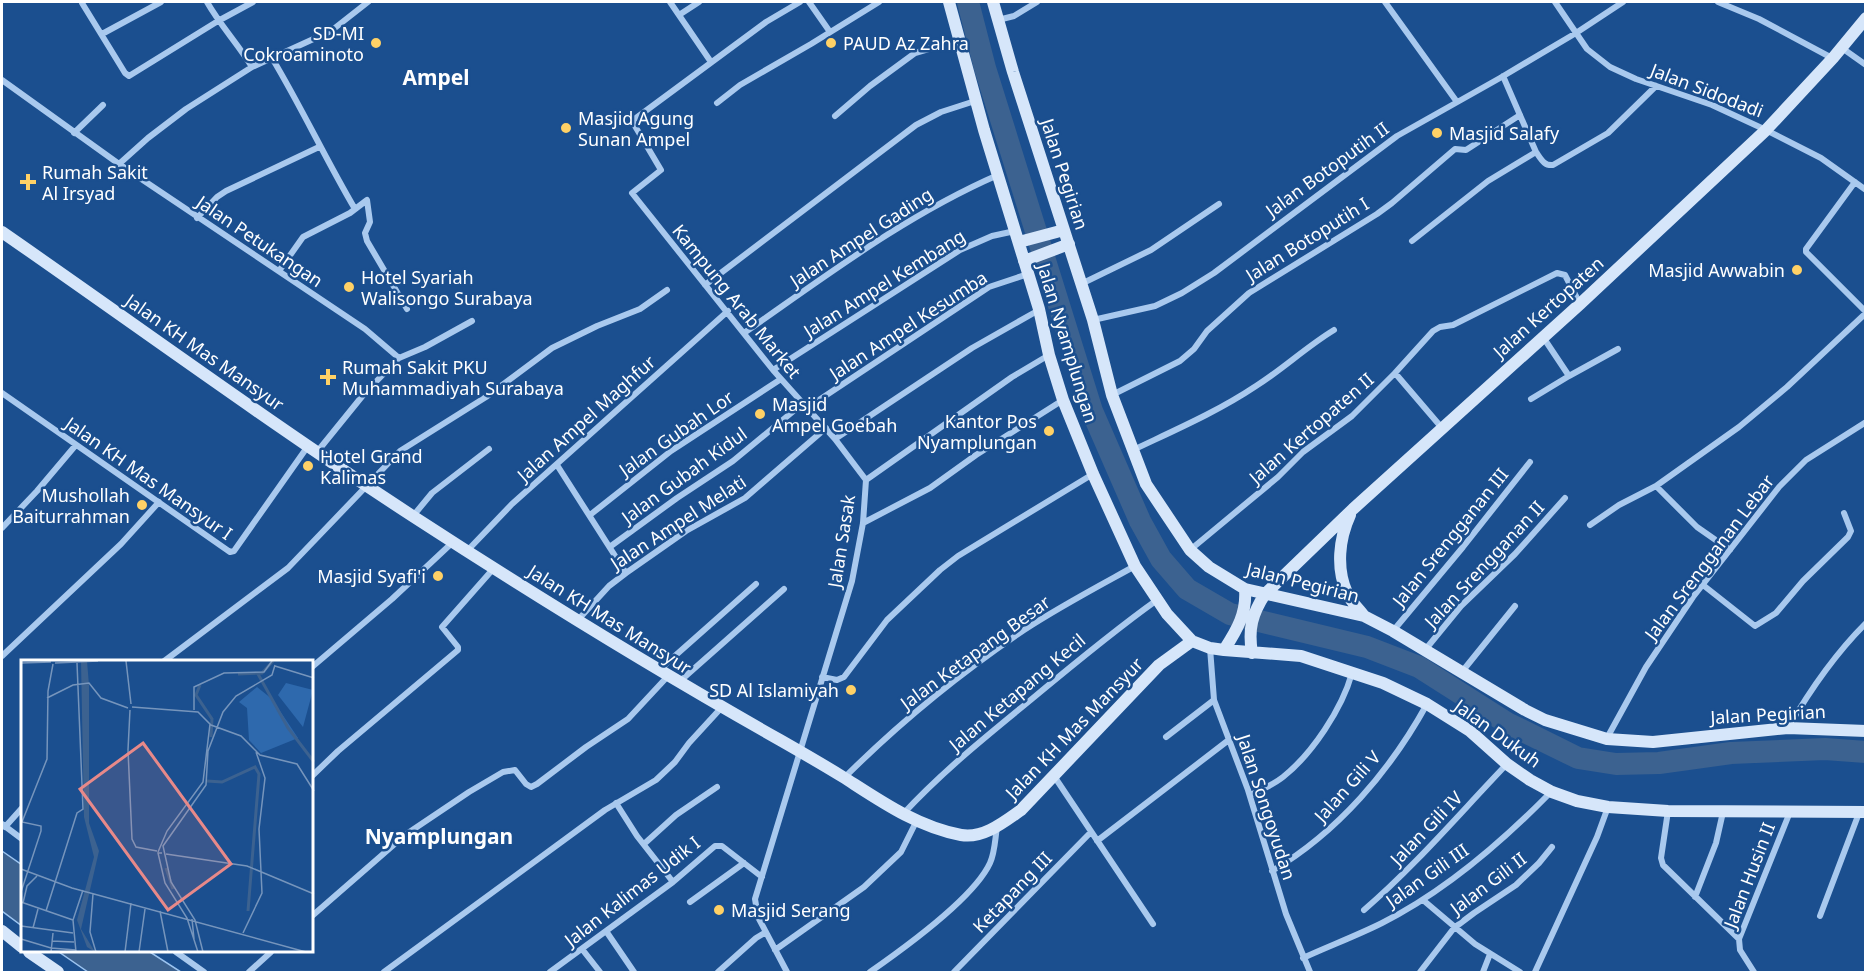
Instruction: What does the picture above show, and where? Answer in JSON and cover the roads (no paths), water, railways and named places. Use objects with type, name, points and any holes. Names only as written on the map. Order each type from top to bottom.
[{"type":"main road","name":"Jalan Nyamplungan","points":[[949,2],[998,175],[1021,237],[1049,355],[1063,400],[1093,474],[1135,566],[1157,600],[1192,641],[1210,648],[1224,650]]},
{"type":"main road","name":"Jalan Pegirian","points":[[993,2],[1059,232],[1081,284],[1113,395],[1133,450],[1146,484],[1190,550],[1209,567],[1245,588],[1364,616],[1545,720],[1607,739],[1653,742],[1788,728],[1866,731]]},
{"type":"main road","name":"Jalan Kertopaten","points":[[1251,605],[1353,508],[1580,303],[1766,130],[1866,18]]},
{"type":"main road","name":"Jalan KH Mas Mansyur","points":[[2,232],[368,486],[467,551],[577,621],[668,676],[801,751],[888,807],[939,829],[962,835],[976,834],[997,826],[1021,810],[1159,665],[1192,641]]},
{"type":"main road","points":[[1021,237],[1059,232]]},
{"type":"main road","points":[[1027,259],[1065,246]]},
{"type":"main road","name":"Jalan Kertopaten","points":[[1353,508],[1342,532],[1339,559],[1347,595],[1364,616]]},
{"type":"main road","points":[[1224,650],[1244,628],[1251,605],[1245,588]]},
{"type":"main road","points":[[1244,628],[1252,653]]},
{"type":"main road","name":"Jalan Dukuh","points":[[1224,650],[1301,656],[1383,683],[1427,704],[1470,731],[1507,764],[1552,792],[1577,801],[1608,807],[1668,811],[1862,813]]},
{"type":"main road","points":[[2,931],[21,946]]},
{"type":"main road","points":[[32,953],[58,972]]},
{"type":"street","points":[[102,34],[161,2]]},
{"type":"street","points":[[207,2],[252,67]]},
{"type":"street","points":[[82,3],[129,76],[253,2]]},
{"type":"street","points":[[119,164],[186,109],[252,67],[331,31],[368,2]]},
{"type":"street","points":[[669,2],[711,62],[766,22],[800,2]]},
{"type":"street","points":[[679,15],[699,2]]},
{"type":"street","points":[[809,2],[830,32]]},
{"type":"street","points":[[717,103],[740,85],[879,2]]},
{"type":"street","points":[[998,20],[1014,16],[1037,2]]},
{"type":"street","points":[[1385,2],[1457,102]]},
{"type":"street","name":"Jalan Sidodadi","points":[[1555,2],[1587,49],[1610,67],[1712,105],[1766,130],[1821,158],[1866,190]]},
{"type":"street","name":"Jalan Botoputih II","points":[[1093,320],[1155,306],[1182,293],[1214,273],[1397,136],[1576,33],[1623,2]]},
{"type":"street","points":[[1718,2],[1866,65]]},
{"type":"street","points":[[835,116],[915,53],[961,44]]},
{"type":"street","points":[[272,58],[355,209]]},
{"type":"street","name":"Kampung Arab Market","points":[[711,62],[632,122],[661,170],[632,193],[781,380],[826,428],[866,480]]},
{"type":"street","points":[[1503,76],[1536,152],[1544,163],[1549,165],[1553,165],[1608,133],[1656,86]]},
{"type":"street","name":"Jalan Petukangan","points":[[2,80],[197,218],[364,329],[399,358]]},
{"type":"street","points":[[705,285],[916,125],[941,112],[976,101]]},
{"type":"street","points":[[74,133],[103,105]]},
{"type":"street","name":"Jalan Botoputih I","points":[[1113,395],[1180,362],[1194,349],[1207,331],[1249,293],[1377,214],[1455,148],[1466,150],[1520,116]]},
{"type":"street","points":[[197,218],[217,196],[319,147]]},
{"type":"street","points":[[1412,241],[1488,181],[1536,152]]},
{"type":"street","name":"Jalan Ampel Gading","points":[[744,333],[869,247],[932,208],[998,175]]},
{"type":"street","points":[[1590,525],[1619,505],[1656,486],[1738,427],[1787,387],[1866,313],[1806,252],[1855,182]]},
{"type":"street","points":[[279,271],[303,237],[367,200],[370,222],[365,233],[367,241],[407,309]]},
{"type":"street","points":[[1081,284],[1151,250],[1219,204]]},
{"type":"street","name":"Jalan Ampel Kembang","points":[[774,370],[960,250],[992,236],[1021,237]]},
{"type":"street","points":[[1395,373],[1437,328],[1453,325],[1557,273],[1565,275],[1580,303]]},
{"type":"street","name":"Jalan Ampel Kesumba","points":[[804,406],[989,287],[1028,274]]},
{"type":"street","points":[[166,660],[288,568],[400,451],[486,397],[552,348],[597,326],[640,309],[667,290]]},
{"type":"street","points":[[835,439],[972,348],[1039,309]]},
{"type":"street","name":"Jalan Ampel Maghfur","points":[[467,551],[512,504],[728,311]]},
{"type":"street","points":[[313,448],[399,358],[425,347],[472,321]]},
{"type":"street","points":[[1133,450],[1208,414],[1254,388],[1303,350],[1334,330]]},
{"type":"street","points":[[1542,337],[1569,376]]},
{"type":"street","points":[[1531,399],[1618,349]]},
{"type":"street","name":"Jalan Sasak","points":[[787,972],[758,917],[755,899],[852,581],[863,523],[866,480],[1012,377],[1049,355]]},
{"type":"street","name":"Jalan Kertopaten II","points":[[1190,550],[1278,477],[1303,452],[1352,416],[1395,373],[1442,428]]},
{"type":"street","name":"Jalan Gubah Lor","points":[[590,515],[671,451],[781,380]]},
{"type":"street","name":"Jalan KH Mas Mansyur I","points":[[2,393],[75,446],[232,552],[313,448]]},
{"type":"street","points":[[863,523],[930,488],[976,455],[1063,400]]},
{"type":"street","name":"Jalan Gubah Kidul","points":[[610,546],[733,461],[804,406]]},
{"type":"street","name":"Jalan Srengganan Lebar","points":[[1607,739],[1646,667],[1693,597],[1796,468],[1866,422]]},
{"type":"street","name":"Jalan Ampel Melati","points":[[577,621],[609,586],[686,531],[745,498],[826,428]]},
{"type":"street","points":[[2,528],[75,446]]},
{"type":"street","points":[[413,516],[432,493],[489,448]]},
{"type":"street","name":"Jalan Srengganan III","points":[[1393,631],[1463,548],[1530,462]]},
{"type":"street","points":[[557,465],[626,573]]},
{"type":"street","points":[[822,677],[837,680],[844,677],[887,620],[947,563],[1093,474]]},
{"type":"street","points":[[1656,486],[1696,527],[1730,550]]},
{"type":"street","name":"Jalan Srengganan II","points":[[1425,650],[1461,606],[1527,542],[1565,498]]},
{"type":"street","points":[[2,656],[104,560],[159,502]]},
{"type":"street","points":[[1703,585],[1755,626],[1776,613],[1803,581],[1848,537],[1851,531],[1844,513]]},
{"type":"street","points":[[314,665],[454,542]]},
{"type":"street","name":"Jalan Ketapang Besar","points":[[844,778],[881,741],[923,705],[1015,637],[1135,566]]},
{"type":"street","points":[[314,774],[458,650],[442,627],[494,568]]},
{"type":"street","points":[[314,914],[405,835],[495,777],[511,769],[515,770],[531,787],[628,719],[756,584]]},
{"type":"street","points":[[668,676],[784,589]]},
{"type":"street","name":"Jalan Ketapang Kecil","points":[[903,814],[928,787],[972,748],[1116,630],[1157,600]]},
{"type":"street","points":[[1461,673],[1515,606]]},
{"type":"street","points":[[1788,728],[1804,700],[1841,650],[1866,623]]},
{"type":"street","name":"Jalan Songoyudan","points":[[1210,648],[1214,700],[1250,795],[1272,871],[1310,972]]},
{"type":"street","points":[[1250,795],[1282,778],[1305,755],[1339,706],[1353,672]]},
{"type":"street","points":[[1166,737],[1214,700]]},
{"type":"street","name":"Jalan Gili V","points":[[1272,871],[1316,841],[1353,805],[1383,771],[1427,704]]},
{"type":"street","points":[[384,972],[511,877],[616,803],[666,771],[722,707]]},
{"type":"street","points":[[1097,841],[1230,739]]},
{"type":"street","name":"Jalan Gili IV","points":[[1364,910],[1456,820],[1507,764]]},
{"type":"street","points":[[1054,776],[1153,924]]},
{"type":"street","points":[[644,844],[676,815],[717,787]]},
{"type":"street","name":"Jalan Gili III","points":[[1303,958],[1381,924],[1423,900],[1508,834],[1552,792]]},
{"type":"street","points":[[616,803],[673,882]]},
{"type":"street","points":[[1535,972],[1597,837],[1608,807]]},
{"type":"street","points":[[21,809],[4,825],[21,838]]},
{"type":"street","points":[[1668,811],[1661,861],[1667,870],[1739,939]]},
{"type":"street","points":[[1695,897],[1716,843],[1723,812]]},
{"type":"street","name":"Jalan Husin II","points":[[1754,972],[1740,950],[1739,939],[1790,812]]},
{"type":"street","points":[[1820,916],[1862,813]]},
{"type":"street","points":[[775,950],[864,887],[901,852],[917,820]]},
{"type":"street","points":[[870,972],[928,928],[980,879],[990,862],[997,826]]},
{"type":"street","name":"Ketapang III","points":[[954,972],[1091,832]]},
{"type":"street","name":"Jalan Kalimas Udik I","points":[[550,972],[673,882],[716,846],[722,846],[762,877]]},
{"type":"street","name":"Jalan Gili II","points":[[1420,972],[1454,928],[1516,885],[1552,847]]},
{"type":"street","points":[[690,902],[744,864]]},
{"type":"street","points":[[1423,900],[1454,928],[1520,972]]},
{"type":"street","points":[[606,931],[634,972]]},
{"type":"street","points":[[718,972],[766,932]]},
{"type":"street","points":[[582,949],[600,972]]},
{"type":"street","points":[[179,953],[204,972]]},
{"type":"street","points":[[249,972],[269,953]]},
{"type":"street","points":[[1483,972],[1490,954]]},
{"type":"water","points":[[2,851],[21,864],[21,925],[2,911]]},
{"type":"water","points":[[60,953],[152,953],[181,972],[88,972]]},
{"type":"waterway","points":[[968,2],[985,68],[1092,411],[1140,521],[1161,559],[1187,589],[1230,614],[1367,647],[1419,667],[1507,723],[1578,758],[1616,764],[1659,763],[1731,753],[1825,749],[1866,752]]},
{"type":"place","name":"SD-MI Cokroaminoto","points":[[376,43]]},
{"type":"place","name":"PAUD Az Zahra","points":[[831,43]]},
{"type":"place","name":"Masjid Agung Sunan Ampel","points":[[566,128]]},
{"type":"place","name":"Masjid Salafy","points":[[1437,133]]},
{"type":"place","name":"Rumah Sakit Al Irsyad","points":[[28,182]]},
{"type":"place","name":"Masjid Awwabin","points":[[1797,270]]},
{"type":"place","name":"Hotel Syariah Walisongo Surabaya","points":[[349,287]]},
{"type":"place","name":"Rumah Sakit PKU Muhammadiyah Surabaya","points":[[328,377]]},
{"type":"place","name":"Masjid Ampel Goebah","points":[[760,414]]},
{"type":"place","name":"Kantor Pos Nyamplungan","points":[[1049,431]]},
{"type":"place","name":"Hotel Grand Kalimas","points":[[308,466]]},
{"type":"place","name":"Mushollah Baiturrahman","points":[[142,505]]},
{"type":"place","name":"Masjid Syafi'i","points":[[438,576]]},
{"type":"place","name":"SD Al Islamiyah","points":[[851,690]]},
{"type":"place","name":"Masjid Serang","points":[[719,910]]},
{"type":"district","name":"Ampel","points":[[436,77]]},
{"type":"district","name":"Nyamplungan","points":[[439,836]]}]
